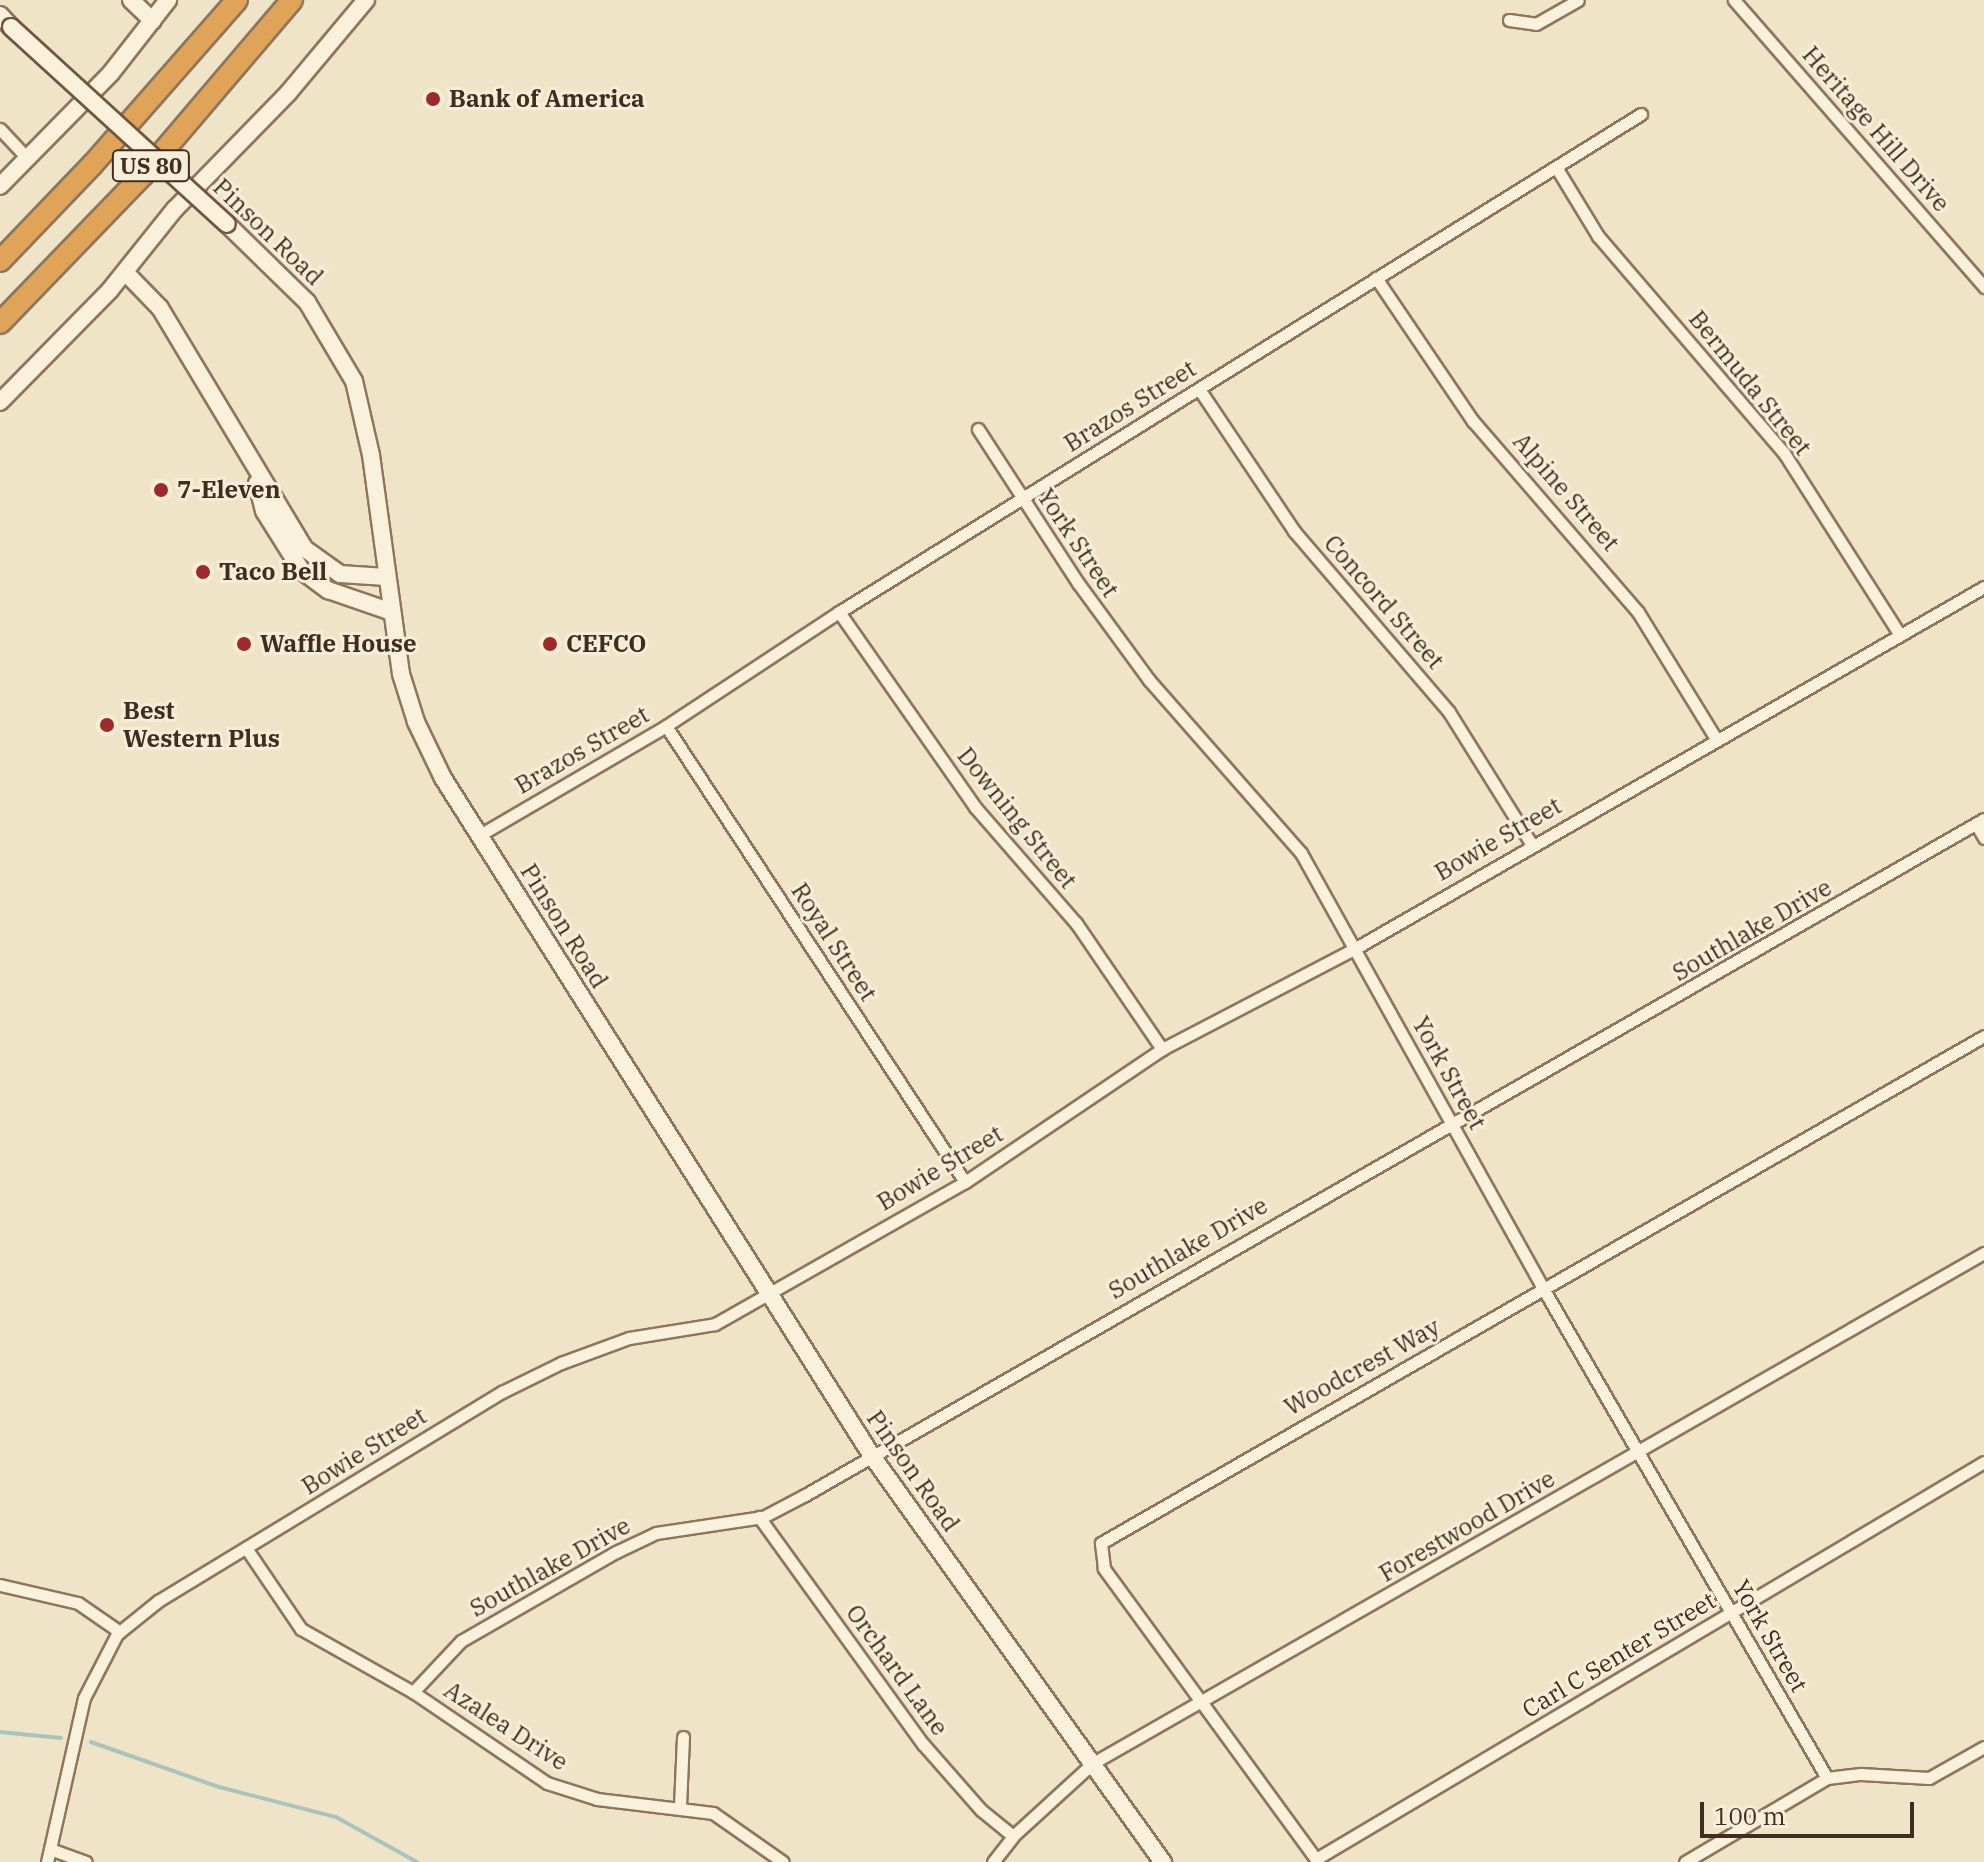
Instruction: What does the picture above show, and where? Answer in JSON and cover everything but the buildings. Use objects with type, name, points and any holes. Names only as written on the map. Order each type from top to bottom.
[{"type":"highway","name":"US 80","points":[[0,261],[135,119],[237,0]]},
{"type":"highway","name":"US 80","points":[[0,323],[143,175],[292,0]]},
{"type":"main road","points":[[131,0],[153,21]]},
{"type":"main road","points":[[0,186],[153,21],[168,0]]},
{"type":"main road","points":[[0,402],[125,272],[175,209],[289,92],[366,0]]},
{"type":"main road","name":"Pinson Road","points":[[5,21],[227,224],[307,302],[354,381],[371,455],[392,612],[416,722],[478,836],[872,1456],[1163,1862]]},
{"type":"main road","points":[[125,272],[160,308],[251,462],[313,557],[340,574],[386,577]]},
{"type":"main road","points":[[251,462],[264,511],[301,570],[328,590],[392,612]]},
{"type":"street","points":[[1509,20],[1536,24],[1578,0]]},
{"type":"street","name":"Heritage Hill Drive","points":[[1734,0],[1984,287]]},
{"type":"street","name":"Brazos Street","points":[[478,836],[666,726],[839,612],[1641,114]]},
{"type":"street","points":[[0,129],[28,159]]},
{"type":"street","name":"Bermuda Street","points":[[1556,167],[1598,236],[1784,453],[1900,635]]},
{"type":"street","name":"Alpine Street","points":[[1376,278],[1473,421],[1638,612],[1716,739]]},
{"type":"street","name":"Concord Street","points":[[1199,389],[1294,531],[1449,712],[1532,845]]},
{"type":"street","name":"York Street","points":[[978,429],[1021,499],[1149,680],[1283,827],[1544,1290],[1827,1778]]},
{"type":"street","name":"Bowie Street","points":[[49,1856],[84,1698],[120,1632],[158,1601],[248,1551],[376,1468],[549,1369],[629,1338],[715,1324],[965,1182],[1162,1049],[1354,949],[1984,587]]},
{"type":"street","name":"Downing Street","points":[[839,612],[967,796],[1076,923],[1162,1049]]},
{"type":"street","name":"Royal Street","points":[[666,726],[965,1182]]},
{"type":"street","points":[[1980,821],[1984,838]]},
{"type":"street","name":"Southlake Drive","points":[[413,1692],[461,1641],[616,1552],[671,1530],[759,1517],[872,1456],[1452,1123],[1697,988],[1980,821]]},
{"type":"street","name":"Woodcrest Way","points":[[1317,1861],[1199,1705],[1104,1568],[1101,1543],[1984,1036]]},
{"type":"street","name":"Forestwood Drive","points":[[993,1862],[1013,1836],[1093,1763],[1984,1253]]},
{"type":"street","name":"Carl C Senter Street","points":[[1317,1861],[1984,1462]]},
{"type":"street","name":"Orchard Lane","points":[[759,1517],[923,1744],[981,1810],[1013,1836]]},
{"type":"street","name":"Azalea Drive","points":[[248,1551],[301,1629],[413,1692],[547,1783],[572,1793],[713,1813],[783,1862]]},
{"type":"street","points":[[0,1585],[78,1603],[120,1632]]},
{"type":"street","points":[[680,1806],[683,1737]]},
{"type":"street","points":[[1685,1862],[1827,1778],[1861,1774],[1929,1778],[1984,1747]]},
{"type":"street","points":[[49,1856],[86,1862]]},
{"type":"waterway","points":[[0,1732],[61,1738]]},
{"type":"waterway","points":[[91,1742],[219,1787],[336,1817],[417,1862]]},
{"type":"place","name":"Bank of America","points":[[433,99]]},
{"type":"place","name":"7-Eleven","points":[[161,490]]},
{"type":"place","name":"Taco Bell","points":[[203,572]]},
{"type":"place","name":"Waffle House","points":[[244,644]]},
{"type":"place","name":"CEFCO","points":[[550,644]]},
{"type":"place","name":"Best Western Plus","points":[[107,725]]}]
